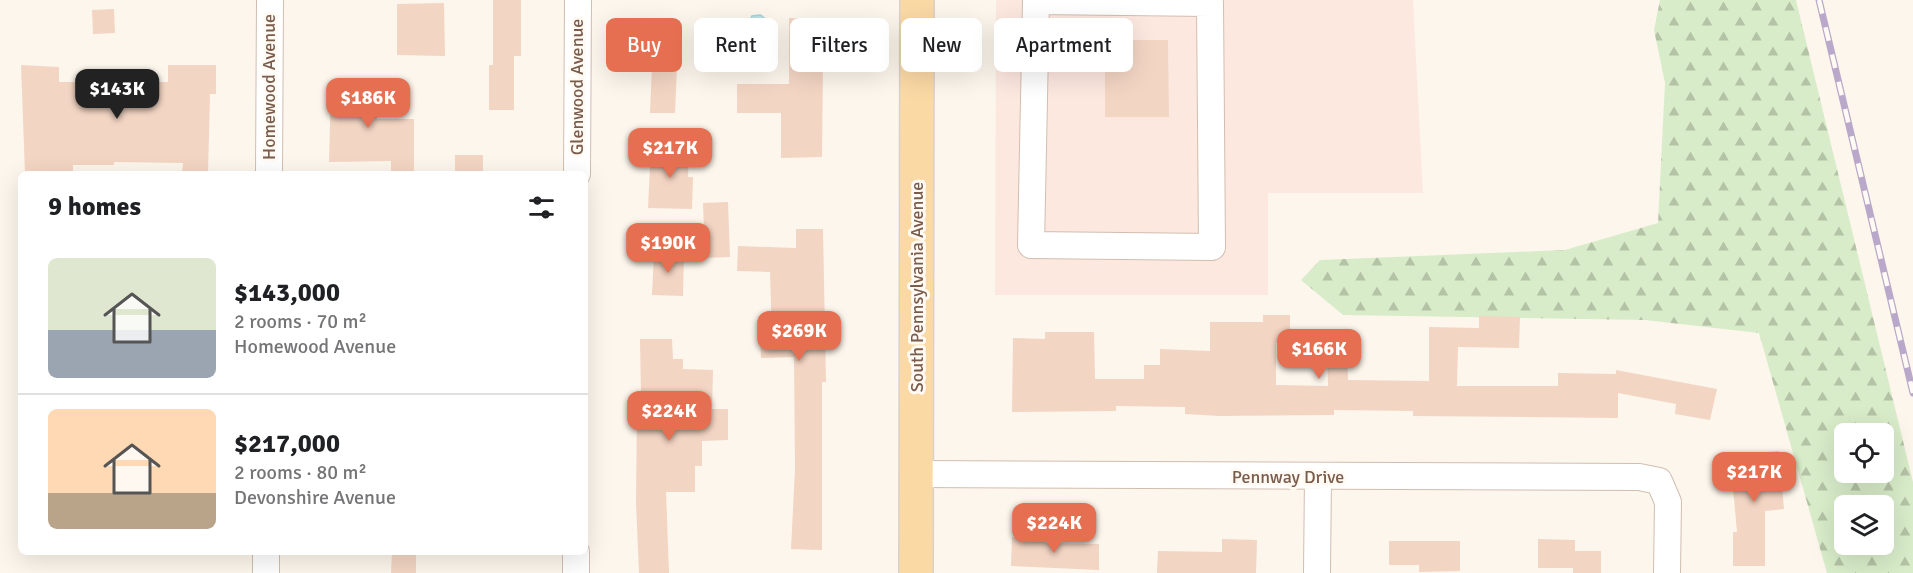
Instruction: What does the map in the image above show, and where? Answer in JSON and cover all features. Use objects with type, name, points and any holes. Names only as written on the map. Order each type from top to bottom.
[{"type":"main road","name":"South Pennsylvania Avenue","points":[[916,573],[917,0]]},
{"type":"street","name":"Homewood Avenue","points":[[269,171],[270,0]]},
{"type":"street","name":"Glenwood Avenue","points":[[577,171],[578,0]]},
{"type":"street","points":[[1036,1],[1210,3],[1212,247],[1031,245],[1036,1]]},
{"type":"street","name":"Pennway Drive","points":[[917,474],[1639,477],[1659,481],[1668,502],[1667,573]]},
{"type":"street","points":[[1317,573],[1318,477]]},
{"type":"street","points":[[266,555],[266,573]]},
{"type":"street","points":[[576,555],[576,573]]},
{"type":"shaded area","points":[[996,0],[1413,0],[1423,193],[1268,193],[1268,295],[995,295],[996,72],[1133,72],[1133,18],[996,18]]},
{"type":"green space","points":[[1660,0],[1796,0],[1913,482],[1913,573],[1827,573],[1759,333],[1645,320],[1343,315],[1301,280],[1320,260],[1565,250],[1658,223],[1665,83],[1654,30]]},
{"type":"water","points":[[760,15],[764,18],[751,18]]},
{"type":"building","points":[[493,0],[521,0],[521,56],[514,56],[514,110],[489,110],[489,65],[493,65]]},
{"type":"building","points":[[444,3],[445,56],[397,55],[397,4]]},
{"type":"building","points":[[114,9],[115,33],[93,34],[92,10]]},
{"type":"building","points":[[790,18],[790,72],[823,72],[822,157],[781,158],[781,113],[737,113],[737,84],[789,84]]},
{"type":"building","points":[[1133,40],[1168,40],[1169,117],[1105,117],[1105,72],[1133,72]]},
{"type":"building","points":[[21,65],[59,67],[59,82],[168,82],[168,65],[216,65],[216,94],[210,94],[208,171],[182,171],[183,163],[114,162],[114,165],[73,165],[73,171],[25,171]]},
{"type":"building","points":[[652,72],[677,72],[675,113],[650,113]]},
{"type":"building","points":[[377,81],[377,119],[414,119],[414,171],[391,171],[391,161],[329,162],[331,82]]},
{"type":"building","points":[[651,147],[689,148],[688,177],[693,177],[692,209],[648,208]]},
{"type":"building","points":[[455,155],[483,155],[483,171],[455,171]]},
{"type":"building","points":[[728,202],[730,257],[705,258],[703,203]]},
{"type":"building","points":[[796,229],[823,229],[826,382],[822,382],[822,550],[791,549],[795,469],[794,357],[761,358],[760,338],[772,338],[770,272],[737,271],[738,246],[796,248]]},
{"type":"building","points":[[654,253],[684,253],[683,296],[652,295]]},
{"type":"building","points":[[1263,315],[1290,315],[1290,343],[1276,343],[1276,385],[1328,386],[1327,343],[1347,343],[1348,380],[1429,381],[1429,327],[1479,328],[1479,316],[1520,317],[1519,348],[1458,347],[1457,386],[1558,386],[1558,373],[1616,374],[1616,370],[1717,389],[1710,420],[1675,414],[1676,404],[1618,393],[1618,418],[1413,416],[1413,411],[1334,410],[1334,415],[1219,416],[1185,414],[1185,407],[1116,406],[1116,411],[1012,412],[1013,338],[1045,339],[1045,332],[1094,332],[1095,379],[1144,379],[1144,365],[1160,365],[1160,349],[1210,351],[1210,322],[1263,322]]},
{"type":"building","points":[[640,339],[672,339],[673,359],[683,359],[683,369],[713,370],[712,409],[728,409],[728,440],[702,441],[702,466],[695,466],[695,492],[666,492],[669,573],[639,573],[636,503],[637,406],[641,395]]},
{"type":"building","points":[[1779,451],[1784,509],[1765,511],[1765,566],[1733,566],[1733,532],[1737,532],[1730,455]]},
{"type":"building","points":[[1012,537],[1045,538],[1045,543],[1099,544],[1099,570],[1011,566]]},
{"type":"building","points":[[1222,539],[1257,540],[1256,573],[1157,573],[1158,551],[1222,552]]},
{"type":"building","points":[[1538,539],[1575,540],[1575,551],[1601,551],[1601,573],[1573,573],[1573,568],[1538,568]]},
{"type":"building","points":[[1389,541],[1460,541],[1460,571],[1419,572],[1419,565],[1389,565]]},
{"type":"building","points":[[392,555],[416,555],[416,573],[391,573]]},
{"type":"railway","points":[[1819,0],[1913,393]]}]
